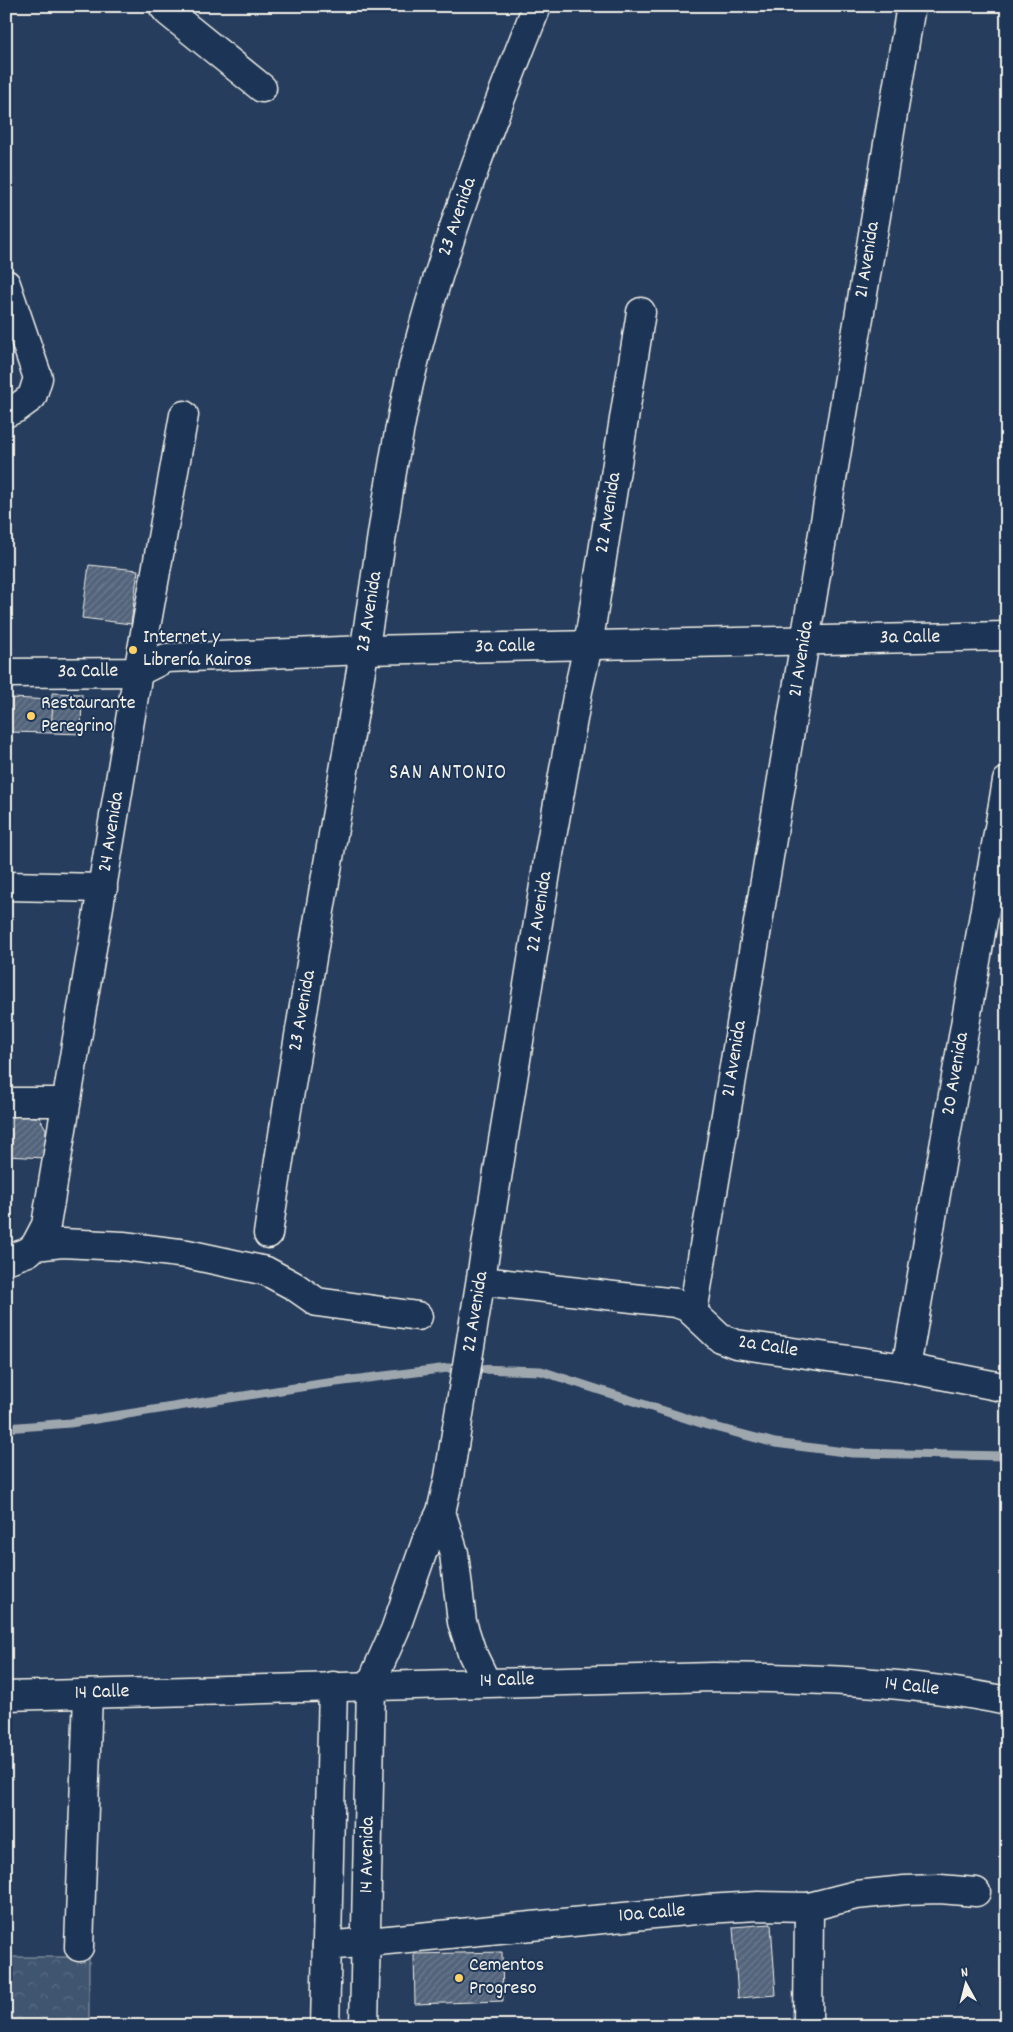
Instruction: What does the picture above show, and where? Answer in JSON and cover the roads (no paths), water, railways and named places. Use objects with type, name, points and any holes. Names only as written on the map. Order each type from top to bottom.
[{"type":"street","points":[[163,6],[262,88]]},
{"type":"street","name":"23 Avenida","points":[[268,1234],[286,1108],[365,650],[393,461],[422,329],[452,230],[537,6]]},
{"type":"street","name":"21 Avenida","points":[[693,1312],[911,6]]},
{"type":"street","points":[[6,284],[38,378],[32,397],[18,408],[6,413]]},
{"type":"street","name":"22 Avenida","points":[[371,1684],[395,1630],[426,1542],[441,1512],[457,1434],[550,848],[578,691],[588,646],[641,312]]},
{"type":"street","name":"24 Avenida","points":[[35,1246],[46,1225],[138,672],[184,415]]},
{"type":"street","name":"3a Calle","points":[[6,673],[138,672],[166,658],[365,650],[1007,636]]},
{"type":"street","name":"20 Avenida","points":[[906,1368],[1007,781]]},
{"type":"street","points":[[6,886],[103,888]]},
{"type":"street","points":[[6,1102],[66,1102]]},
{"type":"street","points":[[6,1260],[28,1252],[35,1246],[62,1243],[123,1246],[187,1254],[266,1271],[294,1286],[317,1302],[418,1316]]},
{"type":"street","name":"2a Calle","points":[[482,1281],[676,1303],[687,1307],[720,1338],[736,1344],[906,1368],[1007,1388]]},
{"type":"street","name":"22 Avenida","points":[[441,1512],[454,1553],[462,1622],[472,1653],[486,1682]]},
{"type":"street","name":"14 Calle","points":[[6,1696],[371,1684],[713,1677],[808,1678],[922,1687],[1007,1700]]},
{"type":"street","name":"14 Avenida","points":[[364,2026],[371,1684]]},
{"type":"street","name":"14 Avenida","points":[[325,2026],[333,1686]]},
{"type":"street","points":[[79,1947],[88,1694]]},
{"type":"street","name":"10a Calle","points":[[327,1946],[706,1909],[758,1906],[810,1907],[856,1895],[905,1890],[940,1889],[976,1892]]},
{"type":"street","points":[[808,2026],[810,1907]]},
{"type":"waterway","points":[[6,1428],[70,1423],[320,1384],[448,1368],[541,1371],[707,1425],[775,1443],[852,1453],[1007,1456]]},
{"type":"place","name":"Internet y Librería Kairos","points":[[133,650]]},
{"type":"place","name":"Restaurante Peregrino","points":[[31,716]]},
{"type":"place","name":"Cementos Progreso","points":[[459,1978]]},
{"type":"district","name":"SAN ANTONIO","points":[[448,774]]}]
